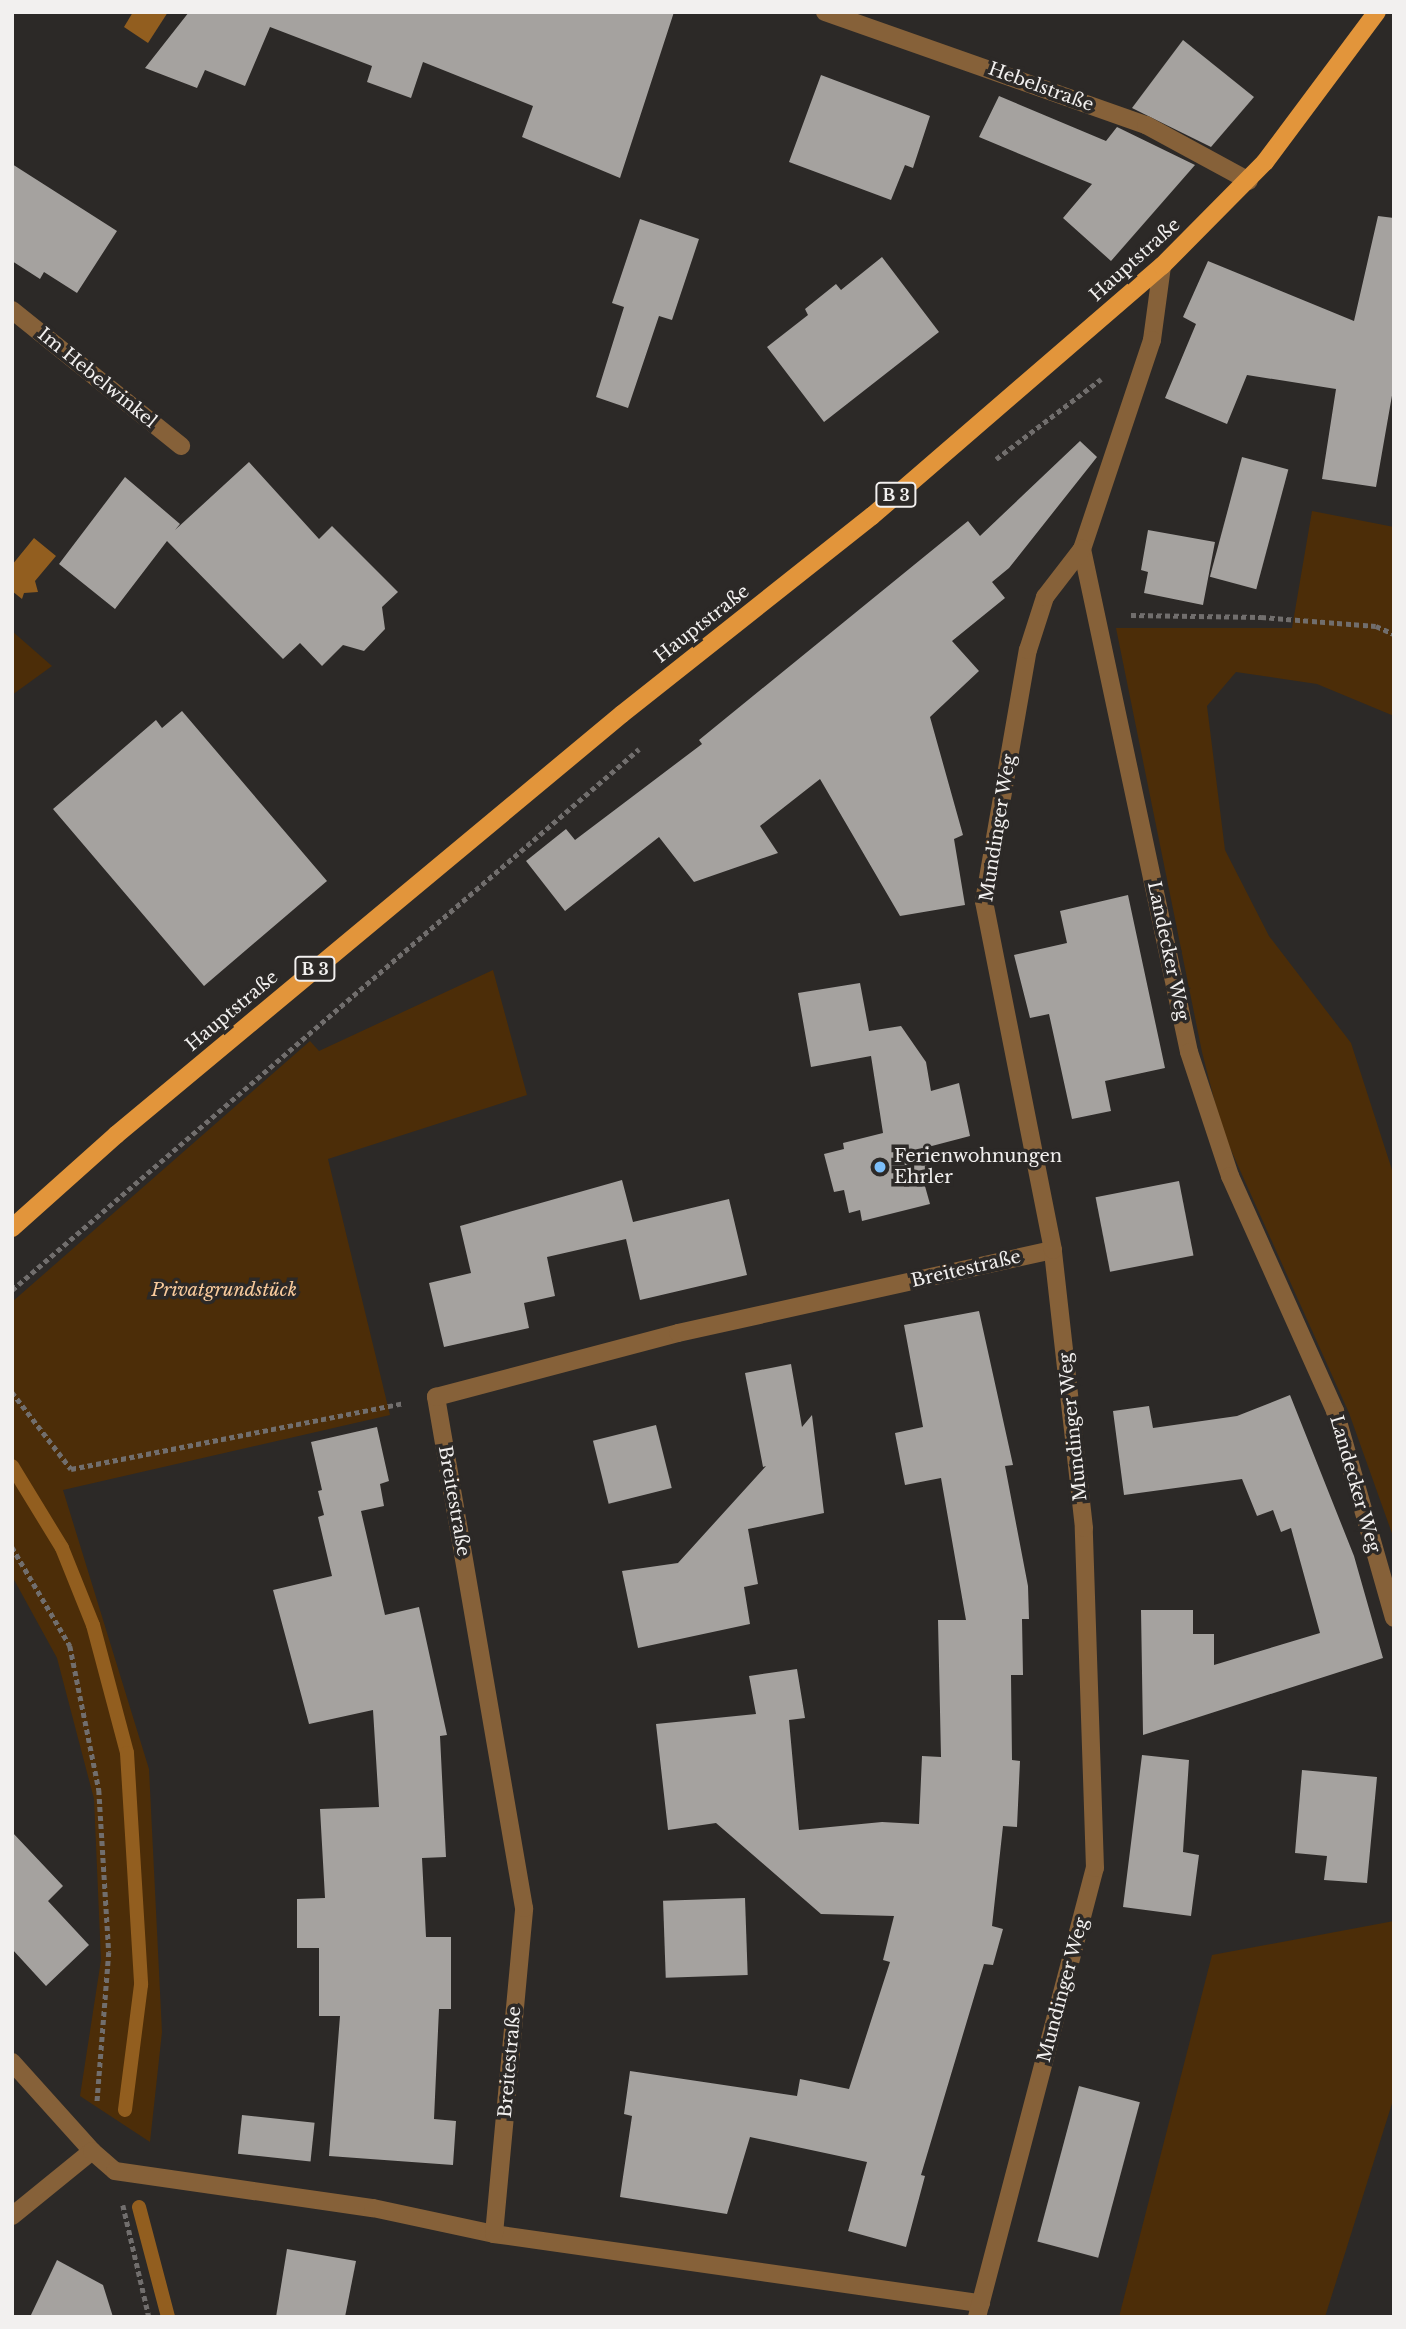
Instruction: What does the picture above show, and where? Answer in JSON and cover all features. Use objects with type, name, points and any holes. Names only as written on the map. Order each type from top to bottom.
[{"type":"main road","name":"Hauptstraße","points":[[12,1227],[117,1135],[548,775],[872,516],[1162,266],[1249,181],[1377,12]]},
{"type":"street","name":"Hebelstraße","points":[[825,12],[1146,125],[1249,181]]},
{"type":"street","points":[[1082,549],[1152,340],[1162,266]]},
{"type":"street","name":"Im Hebelwinkel","points":[[12,310],[181,446]]},
{"type":"street","name":"Landecker Weg","points":[[1082,549],[1189,1052],[1230,1177],[1335,1410],[1394,1618]]},
{"type":"street","name":"Mundinger Weg","points":[[979,2310],[1095,1868],[1084,1528],[1053,1250],[984,901],[1028,650],[1045,597],[1082,549]]},
{"type":"street","name":"Breitestraße","points":[[494,2234],[524,1908],[436,1397],[678,1333],[1053,1250]]},
{"type":"street","points":[[12,2062],[92,2151],[115,2171],[373,2208],[494,2234],[979,2310]]},
{"type":"street","points":[[12,2216],[92,2151]]},
{"type":"path","points":[[986,467],[1152,340]]},
{"type":"path","points":[[1098,615],[1261,617],[1376,626],[1394,634]]},
{"type":"path","points":[[12,1290],[642,747]]},
{"type":"path","points":[[12,1392],[71,1469],[436,1397]]},
{"type":"path","points":[[12,1547],[70,1646],[99,1790],[109,1952],[92,2151]]},
{"type":"path","points":[[115,2171],[149,2317]]},
{"type":"green space","points":[[1312,511],[1394,527],[1394,716],[1317,684],[1236,672],[1207,706],[1225,850],[1269,936],[1351,1043],[1394,1176],[1394,1539],[1349,1413],[1222,1130],[1202,1052],[1116,628],[1292,628]]},
{"type":"green space","points":[[12,631],[52,666],[12,695]]},
{"type":"green space","name":"Privatgrundstück","points":[[493,970],[527,1095],[328,1159],[390,1415],[63,1490],[149,1769],[162,2032],[150,2142],[80,2096],[101,1960],[94,1799],[57,1658],[12,1576],[12,1302],[310,1041],[319,1051]]},
{"type":"green space","points":[[1394,1921],[1394,2097],[1325,2317],[1119,2317],[1212,1955]]},
{"type":"shaded area","points":[[133,12],[168,12],[148,43],[124,27]]},
{"type":"shaded area","points":[[34,538],[56,556],[35,581],[38,592],[24,593],[22,599],[12,591],[12,565]]},
{"type":"building","points":[[189,12],[674,12],[620,178],[522,137],[533,106],[423,62],[411,98],[367,82],[372,66],[270,27],[245,86],[205,70],[197,88],[145,68]]},
{"type":"building","points":[[1183,40],[1254,97],[1211,147],[1132,108]]},
{"type":"building","points":[[821,75],[930,116],[913,168],[905,165],[891,200],[789,162]]},
{"type":"building","points":[[999,96],[1106,141],[1117,127],[1195,165],[1111,261],[1063,218],[1092,184],[979,137]]},
{"type":"building","points":[[12,164],[117,231],[77,293],[44,272],[40,279],[12,261]]},
{"type":"building","points":[[1378,216],[1394,218],[1394,384],[1376,487],[1322,479],[1336,389],[1247,375],[1227,424],[1165,398],[1196,324],[1183,317],[1208,261],[1354,321]]},
{"type":"building","points":[[640,219],[699,239],[672,320],[659,316],[628,408],[596,397],[624,307],[612,303]]},
{"type":"building","points":[[882,257],[939,332],[824,422],[767,347],[808,315],[805,309],[836,284],[841,290]]},
{"type":"building","points":[[1080,441],[1097,457],[1009,568],[992,582],[1005,598],[952,641],[979,671],[930,717],[963,835],[954,839],[965,905],[900,916],[820,779],[760,826],[778,853],[694,882],[659,837],[565,911],[526,861],[566,829],[575,840],[702,744],[699,740],[968,521],[980,536]]},
{"type":"building","points":[[1242,457],[1288,469],[1256,589],[1210,577]]},
{"type":"building","points":[[249,462],[319,539],[332,526],[398,592],[382,607],[385,629],[364,651],[343,645],[322,666],[300,643],[283,659],[167,541],[115,609],[59,564],[125,477],[180,524],[175,530]]},
{"type":"building","points":[[1148,530],[1215,542],[1203,605],[1144,593],[1148,572],[1141,570]]},
{"type":"building","points":[[182,711],[327,881],[204,986],[53,809],[156,720],[162,728]]},
{"type":"building","points":[[1128,895],[1165,1068],[1105,1081],[1111,1111],[1072,1119],[1049,1014],[1030,1018],[1014,955],[1067,943],[1060,911]]},
{"type":"building","points":[[860,983],[869,1031],[901,1026],[926,1062],[931,1091],[959,1083],[970,1136],[928,1147],[935,1176],[923,1179],[930,1204],[862,1221],[860,1210],[849,1213],[844,1190],[834,1192],[824,1154],[844,1149],[843,1143],[883,1133],[871,1056],[811,1067],[798,993]]},
{"type":"building","points":[[622,1180],[633,1222],[729,1199],[747,1275],[640,1300],[626,1239],[547,1257],[555,1296],[524,1303],[529,1328],[444,1347],[429,1283],[471,1273],[460,1226]]},
{"type":"building","points":[[1179,1181],[1194,1256],[1110,1272],[1096,1197]]},
{"type":"building","points":[[979,1311],[1013,1465],[1005,1466],[1028,1586],[1029,1619],[1022,1619],[1023,1675],[1011,1675],[1012,1760],[1020,1761],[1017,1827],[1003,1826],[992,1926],[1003,1929],[993,1965],[984,1964],[921,2175],[925,2176],[906,2247],[848,2231],[867,2162],[750,2137],[727,2214],[620,2197],[632,2116],[624,2114],[630,2071],[797,2096],[800,2079],[849,2089],[890,1962],[883,1960],[894,1916],[821,1914],[716,1823],[668,1830],[656,1724],[756,1714],[749,1676],[797,1669],[805,1718],[789,1720],[799,1830],[882,1822],[919,1824],[922,1756],[941,1757],[938,1620],[966,1620],[941,1478],[905,1485],[895,1433],[923,1427],[904,1325]]},
{"type":"building","points":[[791,1364],[802,1427],[812,1415],[824,1513],[748,1529],[758,1584],[744,1587],[750,1624],[638,1648],[622,1571],[678,1563],[766,1466],[763,1467],[745,1373]]},
{"type":"building","points":[[1290,1395],[1354,1556],[1383,1658],[1143,1735],[1141,1610],[1193,1610],[1193,1634],[1214,1634],[1214,1665],[1320,1633],[1291,1528],[1281,1532],[1273,1510],[1257,1516],[1242,1479],[1124,1495],[1113,1411],[1149,1406],[1153,1428],[1237,1416]]},
{"type":"building","points":[[656,1425],[672,1488],[609,1504],[593,1441]]},
{"type":"building","points":[[377,1427],[389,1481],[380,1484],[384,1506],[361,1511],[385,1615],[419,1607],[447,1735],[440,1736],[446,1857],[422,1858],[426,1937],[451,1937],[451,2009],[439,2009],[434,2119],[456,2121],[453,2165],[329,2156],[340,2016],[319,2016],[319,1948],[297,1948],[297,1899],[325,1898],[320,1809],[379,1807],[373,1710],[309,1724],[273,1590],[332,1576],[318,1517],[324,1515],[318,1491],[322,1490],[311,1442]]},
{"type":"building","points":[[1142,1755],[1189,1760],[1183,1852],[1199,1855],[1191,1916],[1123,1907]]},
{"type":"building","points":[[1302,1770],[1377,1777],[1367,1883],[1324,1880],[1327,1856],[1295,1853]]},
{"type":"building","points":[[12,1832],[63,1886],[48,1901],[89,1945],[46,1986],[12,1949]]},
{"type":"building","points":[[745,1898],[748,1975],[666,1978],[663,1901]]},
{"type":"building","points":[[1079,2086],[1140,2102],[1098,2258],[1037,2242]]},
{"type":"building","points":[[242,2115],[315,2123],[311,2161],[238,2154]]},
{"type":"building","points":[[287,2249],[356,2261],[345,2317],[276,2317]]},
{"type":"building","points":[[57,2260],[103,2285],[113,2317],[30,2317]]},
{"type":"waterway","points":[[12,1466],[62,1548],[93,1625],[127,1753],[141,1985],[125,2110]]},
{"type":"waterway","points":[[139,2207],[168,2317]]},
{"type":"place","name":"Ferienwohnungen Ehrler","points":[[880,1167]]}]
